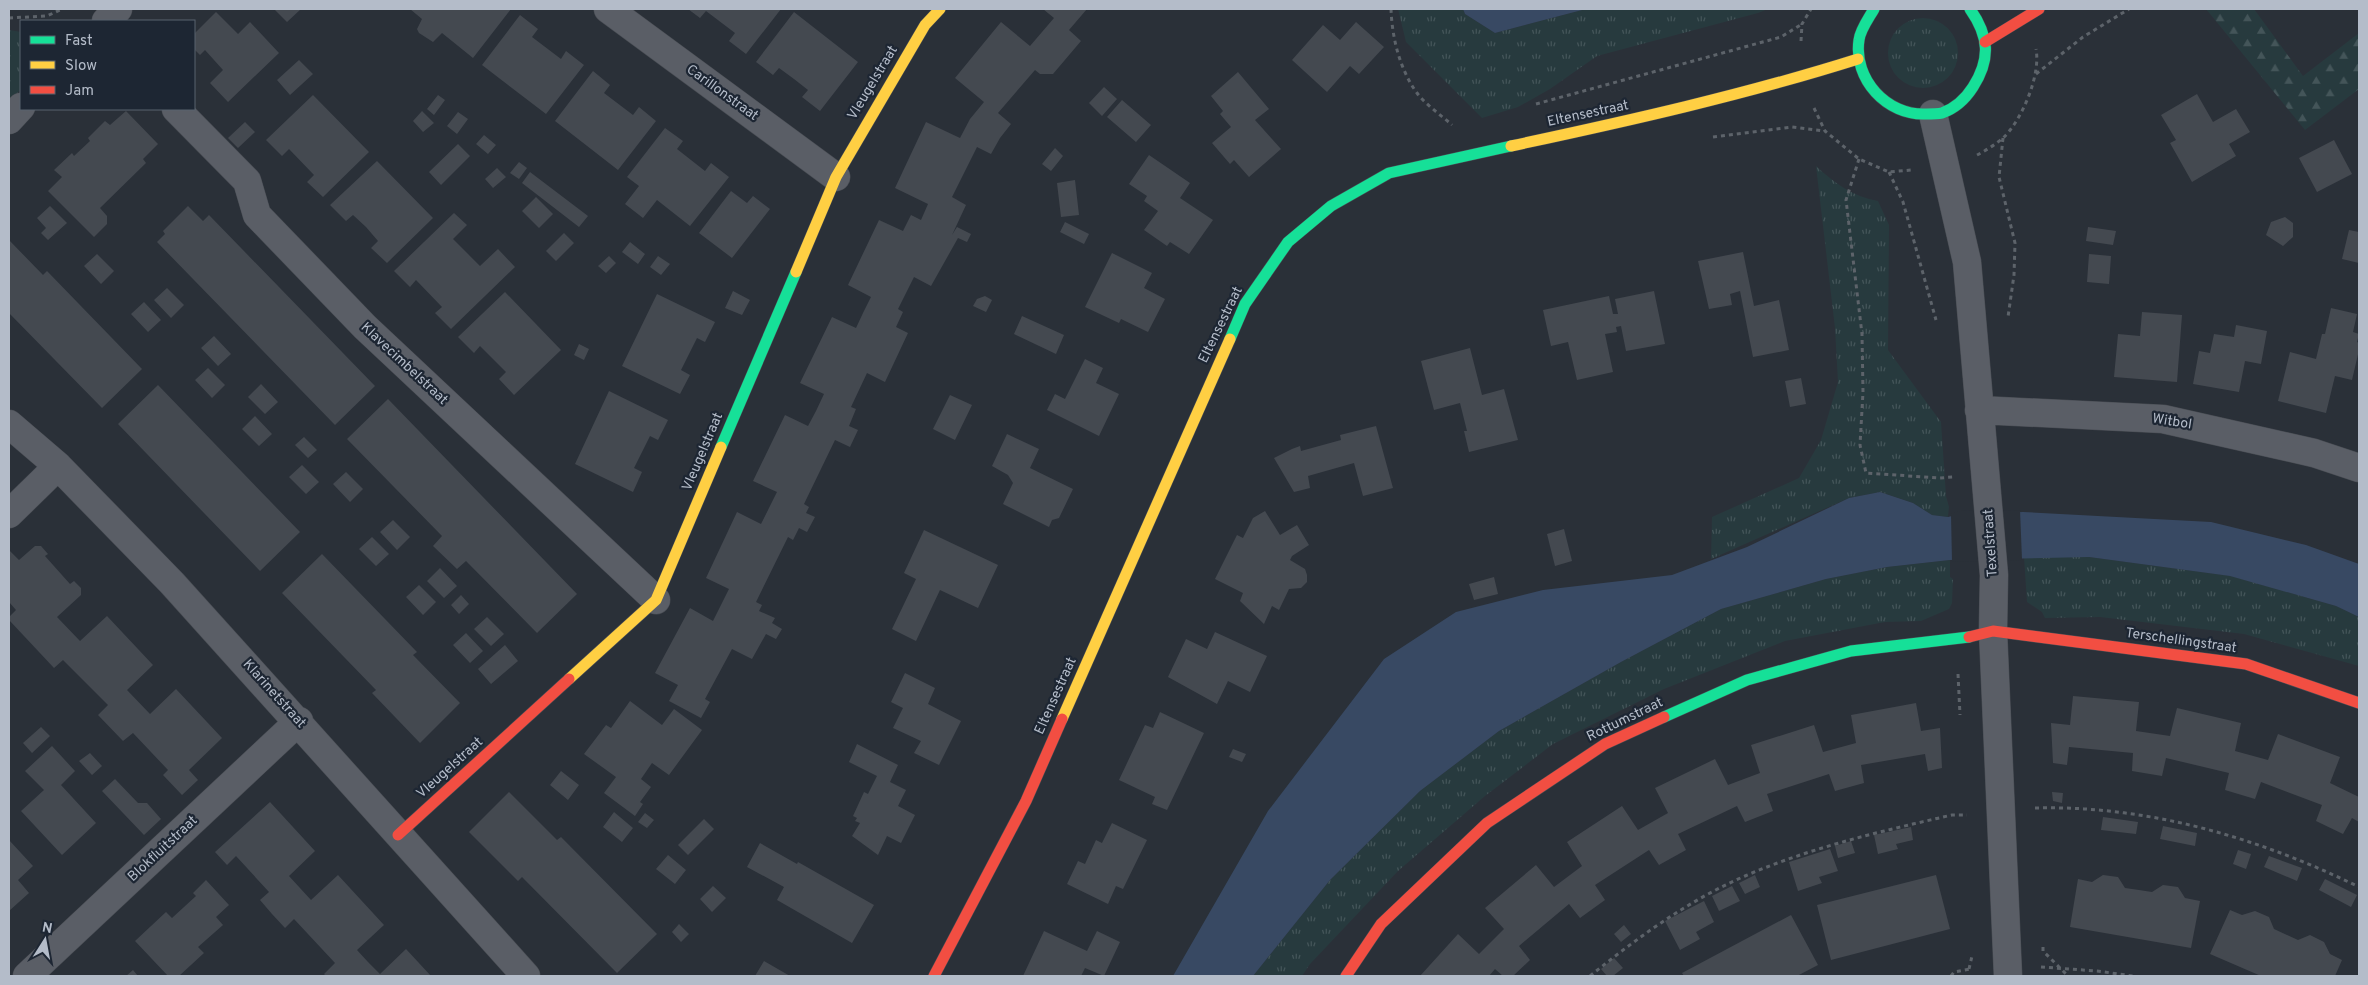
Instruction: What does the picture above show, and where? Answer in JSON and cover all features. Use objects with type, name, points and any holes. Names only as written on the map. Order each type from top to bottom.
[{"type":"street","points":[[107,20],[118,9]]},
{"type":"street","name":"Carillonstraat","points":[[608,9],[836,177]]},
{"type":"street","name":"Vleugelstraat","points":[[398,835],[656,600],[836,177],[925,25],[940,9]]},
{"type":"street","points":[[1874,9],[1860,32],[1858,59],[1864,79],[1876,96],[1884,102],[1893,108],[1913,114],[1933,114],[1958,104],[1976,85],[1984,68],[1985,42],[1980,24],[1970,9]]},
{"type":"street","points":[[1985,42],[2039,9]]},
{"type":"street","name":"Eltensestraat","points":[[934,976],[1026,801],[1245,304],[1288,242],[1331,206],[1389,173],[1641,118],[1782,83],[1858,59]]},
{"type":"street","points":[[9,120],[20,108]]},
{"type":"street","name":"Klavecimbelstraat","points":[[177,110],[247,181],[257,214],[365,327],[656,600]]},
{"type":"street","name":"Texelstraat","points":[[1933,114],[1967,262],[1986,478],[1994,575],[1993,630],[2008,976]]},
{"type":"street","name":"Witbol","points":[[1979,410],[2163,419],[2314,452],[2359,468]]},
{"type":"street","name":"Klarinetstraat","points":[[9,424],[58,466],[172,582],[299,721],[398,835],[526,976]]},
{"type":"street","points":[[9,514],[58,466]]},
{"type":"street","name":"Terschellingstraat","points":[[1993,630],[2246,664],[2359,703]]},
{"type":"street","name":"Rottumstraat","points":[[1346,976],[1380,924],[1487,823],[1605,744],[1747,680],[1851,651],[1956,640],[1993,630]]},
{"type":"street","name":"Blokfluitstraat","points":[[27,976],[299,721]]},
{"type":"path","points":[[9,18],[47,16],[62,9]]},
{"type":"path","points":[[1391,9],[1391,25],[1399,59],[1417,94],[1455,128]]},
{"type":"path","points":[[2035,74],[2083,37],[2129,9]]},
{"type":"path","points":[[1858,159],[1846,200],[1862,334],[1863,392],[1860,445],[1866,473],[1939,478],[1986,478]]},
{"type":"path","points":[[1889,172],[1903,202],[1937,324]]},
{"type":"path","points":[[2035,808],[2070,807],[2157,818],[2200,828],[2244,839],[2281,852],[2359,887]]},
{"type":"path","points":[[1590,976],[1664,920],[1744,876],[1856,838],[1952,815],[1967,815]]},
{"type":"path","points":[[1969,969],[1972,955]]},
{"type":"green space","points":[[1398,9],[1463,9],[1465,14],[1495,33],[1586,9],[1768,9],[1597,56],[1550,89],[1518,107],[1482,118],[1406,42]]},
{"type":"green space","points":[[2206,9],[2254,9],[2303,76],[2359,33],[2359,89],[2305,130]]},
{"type":"green space","points":[[1923,18],[1942,24],[1952,34],[1958,53],[1952,72],[1942,82],[1923,88],[1904,82],[1894,72],[1888,53],[1894,34],[1904,24]]},
{"type":"green space","points":[[9,30],[20,32],[20,90],[9,102]]},
{"type":"green space","points":[[1816,166],[1853,193],[1878,201],[1889,225],[1888,350],[1941,422],[1946,496],[1949,507],[1948,517],[1932,515],[1913,503],[1880,492],[1849,498],[1711,559],[1712,517],[1799,478],[1821,440],[1838,382],[1835,328]]},
{"type":"green space","points":[[2024,557],[2089,557],[2231,576],[2336,606],[2359,617],[2359,666],[2244,634],[2100,617],[2045,618],[2042,612],[2027,602]]},
{"type":"green space","points":[[1950,560],[1950,577],[1953,579],[1952,603],[1949,609],[1921,621],[1885,622],[1785,641],[1664,689],[1553,744],[1485,796],[1398,871],[1310,964],[1302,976],[1253,976],[1330,880],[1420,791],[1499,731],[1621,662],[1721,609],[1826,579],[1887,567]]},
{"type":"water","points":[[1463,9],[1586,9],[1495,33],[1465,14]]},
{"type":"water","points":[[1880,492],[1913,503],[1932,515],[1948,517],[1960,514],[2023,512],[2211,522],[2306,545],[2359,564],[2359,617],[2336,606],[2230,576],[2089,557],[1950,560],[1887,567],[1826,579],[1721,609],[1621,662],[1499,731],[1420,791],[1330,880],[1253,976],[1173,976],[1268,811],[1384,659],[1456,612],[1543,590],[1672,575],[1747,547],[1849,498]]},
{"type":"pier","points":[[2020,510],[2022,560],[1952,562],[1951,514],[1960,511]]},
{"type":"building","points":[[274,9],[301,9],[287,22]]},
{"type":"building","points":[[410,9],[511,9],[473,58],[442,33],[433,42],[419,33],[417,29],[422,19]]},
{"type":"building","points":[[688,9],[781,9],[746,54],[729,41],[735,33],[706,11],[700,18]]},
{"type":"building","points":[[1043,9],[1087,9],[1069,30],[1081,41],[1053,74],[1040,74],[1035,70],[998,113],[1011,124],[991,154],[977,147],[952,197],[966,205],[952,235],[957,227],[971,234],[967,242],[958,238],[931,286],[914,277],[898,309],[903,312],[896,327],[908,333],[885,382],[867,373],[851,407],[856,409],[849,426],[858,430],[850,447],[835,440],[804,504],[809,507],[806,513],[815,517],[807,532],[799,528],[793,540],[788,537],[756,602],[762,605],[759,611],[775,618],[772,623],[782,629],[776,639],[766,634],[752,659],[732,649],[705,699],[710,702],[701,718],[669,701],[678,685],[655,673],[690,608],[713,621],[729,589],[706,578],[737,512],[761,524],[777,492],[753,481],[785,415],[808,426],[816,411],[824,394],[800,383],[832,317],[856,328],[871,297],[848,285],[879,220],[903,231],[911,215],[921,220],[928,204],[895,188],[926,122],[960,138],[970,119],[984,102],[955,78],[1001,22],[1030,46],[1054,18]]},
{"type":"building","points":[[216,12],[238,34],[250,22],[279,53],[228,102],[210,83],[223,70],[205,50],[200,55],[195,50],[195,33]]},
{"type":"building","points":[[794,12],[858,62],[820,111],[802,97],[808,90],[794,79],[779,68],[773,75],[756,62]]},
{"type":"building","points":[[520,15],[538,29],[532,37],[561,59],[566,51],[584,65],[546,114],[482,65]]},
{"type":"building","points":[[1356,22],[1384,47],[1359,74],[1350,66],[1327,92],[1292,60],[1323,25],[1340,40]]},
{"type":"building","points":[[299,60],[313,74],[290,95],[277,80]]},
{"type":"building","points":[[593,71],[610,85],[604,93],[633,115],[639,107],[656,121],[618,170],[555,121]]},
{"type":"building","points":[[1238,72],[1269,109],[1255,120],[1281,149],[1249,177],[1234,160],[1230,164],[1212,143],[1231,127],[1220,114],[1223,111],[1211,96]]},
{"type":"building","points":[[1104,87],[1117,99],[1102,116],[1089,103]]},
{"type":"building","points":[[2197,94],[2213,122],[2236,109],[2250,132],[2229,144],[2236,156],[2192,182],[2170,143],[2176,140],[2161,115]]},
{"type":"building","points":[[313,95],[369,152],[323,197],[307,182],[314,175],[289,149],[282,156],[266,140]]},
{"type":"building","points":[[438,95],[445,100],[434,115],[427,109]]},
{"type":"building","points":[[1122,100],[1151,125],[1136,142],[1107,117]]},
{"type":"building","points":[[126,111],[158,144],[143,159],[146,163],[100,208],[107,216],[107,224],[94,237],[48,191],[62,177],[54,170],[72,153],[74,156],[90,141],[88,138],[105,121],[110,125]]},
{"type":"building","points":[[422,111],[434,123],[423,132],[413,121]]},
{"type":"building","points":[[458,112],[468,119],[457,134],[447,126]]},
{"type":"building","points":[[245,122],[255,132],[238,148],[228,138]]},
{"type":"building","points":[[665,128],[683,141],[677,149],[705,171],[711,163],[729,177],[690,226],[657,200],[643,218],[625,204],[639,186],[627,177]]},
{"type":"building","points":[[484,135],[496,145],[488,154],[476,144]]},
{"type":"building","points":[[2334,140],[2352,174],[2317,192],[2299,158]]},
{"type":"building","points":[[458,144],[470,156],[441,185],[429,172]]},
{"type":"building","points":[[1055,148],[1063,156],[1051,171],[1042,164]]},
{"type":"building","points":[[1149,155],[1190,183],[1180,198],[1213,220],[1189,254],[1170,242],[1167,246],[1144,230],[1158,211],[1144,201],[1147,196],[1129,184]]},
{"type":"building","points":[[377,161],[433,218],[387,263],[371,248],[378,241],[366,227],[353,215],[346,221],[330,205]]},
{"type":"building","points":[[519,162],[527,168],[519,179],[510,173]]},
{"type":"building","points":[[497,168],[506,177],[493,188],[485,179]]},
{"type":"building","points":[[530,172],[588,216],[579,227],[522,183]]},
{"type":"building","points":[[1075,180],[1079,215],[1061,217],[1057,183]]},
{"type":"building","points":[[731,191],[747,203],[753,196],[770,209],[732,258],[699,233]]},
{"type":"building","points":[[536,197],[553,214],[539,228],[522,211]]},
{"type":"building","points":[[50,206],[67,223],[48,240],[41,233],[46,228],[37,218]]},
{"type":"building","points":[[188,206],[203,221],[209,215],[375,386],[335,425],[157,242],[165,234],[163,231]]},
{"type":"building","points":[[454,213],[467,225],[453,239],[480,266],[498,249],[515,267],[451,329],[435,313],[442,307],[416,280],[410,287],[394,271]]},
{"type":"building","points":[[2285,217],[2293,223],[2293,237],[2283,246],[2266,235],[2271,222]]},
{"type":"building","points":[[1065,222],[1089,234],[1084,244],[1060,232]]},
{"type":"building","points":[[2088,227],[2116,231],[2113,245],[2086,241]]},
{"type":"building","points":[[2349,230],[2359,232],[2359,263],[2342,259]]},
{"type":"building","points":[[564,233],[574,243],[556,261],[546,251]]},
{"type":"building","points":[[9,240],[43,275],[47,271],[142,369],[102,408],[9,313]]},
{"type":"building","points":[[630,242],[645,254],[638,264],[622,252]]},
{"type":"building","points":[[1743,252],[1754,306],[1779,300],[1789,350],[1753,357],[1740,291],[1730,294],[1732,305],[1709,309],[1698,261]]},
{"type":"building","points":[[1112,253],[1152,273],[1144,288],[1165,299],[1148,332],[1121,319],[1119,323],[1085,307]]},
{"type":"building","points":[[97,254],[114,271],[101,284],[84,266]]},
{"type":"building","points":[[2089,254],[2111,256],[2109,284],[2087,282]]},
{"type":"building","points":[[609,256],[616,263],[606,273],[598,266]]},
{"type":"building","points":[[658,256],[670,264],[661,275],[650,267]]},
{"type":"building","points":[[167,288],[184,305],[171,318],[154,300]]},
{"type":"building","points":[[733,291],[750,300],[742,315],[725,308]]},
{"type":"building","points":[[1654,291],[1665,344],[1626,351],[1621,326],[1616,327],[1617,332],[1605,334],[1613,372],[1577,380],[1568,342],[1551,346],[1543,310],[1609,296],[1613,314],[1618,314],[1615,299]]},
{"type":"building","points":[[505,292],[561,350],[514,395],[499,379],[506,372],[480,346],[474,353],[458,337]]},
{"type":"building","points":[[657,294],[715,322],[705,342],[697,338],[681,370],[690,375],[680,394],[622,366]]},
{"type":"building","points":[[985,296],[992,300],[986,312],[973,306],[977,299]]},
{"type":"building","points":[[144,302],[161,320],[148,332],[131,314]]},
{"type":"building","points":[[2331,308],[2357,314],[2353,332],[2359,334],[2357,342],[2359,343],[2359,350],[2352,380],[2335,376],[2326,413],[2278,401],[2290,352],[2316,359],[2322,334],[2325,334]]},
{"type":"building","points":[[2142,312],[2182,315],[2177,382],[2114,377],[2118,334],[2140,336]]},
{"type":"building","points":[[1022,316],[1064,335],[1056,354],[1014,334]]},
{"type":"building","points":[[2236,325],[2267,331],[2261,364],[2245,361],[2239,392],[2193,384],[2199,351],[2210,353],[2214,334],[2234,337]]},
{"type":"building","points":[[214,336],[231,354],[218,366],[201,348]]},
{"type":"building","points":[[579,344],[589,349],[584,360],[574,355]]},
{"type":"building","points":[[1470,348],[1482,395],[1504,389],[1518,440],[1469,452],[1464,431],[1467,431],[1460,403],[1434,410],[1421,361]]},
{"type":"building","points":[[1085,359],[1103,368],[1096,383],[1119,394],[1099,436],[1047,410],[1055,394],[1065,399]]},
{"type":"building","points":[[208,368],[225,385],[212,398],[195,380]]},
{"type":"building","points":[[1801,378],[1806,404],[1790,407],[1785,381]]},
{"type":"building","points":[[261,384],[278,402],[265,414],[248,397]]},
{"type":"building","points":[[158,385],[300,532],[260,571],[118,424]]},
{"type":"building","points":[[609,391],[668,420],[658,440],[650,436],[634,468],[642,472],[633,492],[575,464]]},
{"type":"building","points":[[950,395],[972,405],[955,440],[933,429]]},
{"type":"building","points":[[388,399],[577,594],[537,633],[466,561],[457,569],[433,546],[442,536],[347,439]]},
{"type":"building","points":[[255,416],[272,434],[259,446],[242,429]]},
{"type":"building","points":[[1376,426],[1393,488],[1363,496],[1354,463],[1308,476],[1310,488],[1294,492],[1274,458],[1300,446],[1301,451],[1341,440],[1340,435]]},
{"type":"building","points":[[1007,434],[1039,449],[1030,468],[1073,489],[1059,518],[1052,520],[1049,527],[1003,504],[1013,483],[1008,475],[992,466]]},
{"type":"building","points":[[304,437],[317,450],[308,458],[295,445]]},
{"type":"building","points":[[302,465],[319,482],[306,494],[289,477]]},
{"type":"building","points":[[346,472],[363,489],[350,502],[333,484]]},
{"type":"building","points":[[1265,511],[1280,535],[1297,525],[1309,545],[1292,556],[1290,560],[1305,569],[1307,582],[1301,588],[1289,589],[1279,610],[1272,606],[1264,624],[1240,601],[1243,593],[1215,579],[1237,535],[1243,538],[1253,518]]},
{"type":"building","points":[[393,520],[410,537],[397,550],[380,532]]},
{"type":"building","points":[[1564,529],[1572,561],[1555,566],[1547,534]]},
{"type":"building","points":[[924,530],[998,565],[978,608],[940,590],[916,641],[892,629],[916,579],[904,573]]},
{"type":"building","points":[[372,537],[389,554],[376,566],[359,549]]},
{"type":"building","points":[[35,546],[41,546],[48,554],[45,556],[70,584],[74,581],[81,588],[81,595],[57,617],[80,641],[107,616],[153,665],[127,690],[150,714],[176,689],[222,738],[189,770],[198,780],[182,795],[163,775],[168,770],[133,733],[123,741],[98,715],[108,705],[63,660],[54,668],[9,620],[9,617],[16,610],[9,602],[9,550],[19,560]]},
{"type":"building","points":[[322,554],[417,652],[413,655],[460,703],[420,743],[372,693],[376,690],[282,593]]},
{"type":"building","points":[[440,568],[457,586],[444,598],[427,581]]},
{"type":"building","points":[[1494,577],[1498,594],[1474,600],[1469,584]]},
{"type":"building","points":[[419,585],[436,602],[423,615],[406,597]]},
{"type":"building","points":[[461,595],[469,604],[459,614],[451,605]]},
{"type":"building","points":[[487,617],[504,634],[491,646],[474,629]]},
{"type":"building","points":[[1215,632],[1267,656],[1250,692],[1228,681],[1217,704],[1168,677],[1186,639],[1207,649]]},
{"type":"building","points":[[466,633],[483,651],[470,663],[453,645]]},
{"type":"building","points":[[505,645],[518,661],[491,684],[478,669]]},
{"type":"building","points":[[905,673],[935,688],[928,704],[961,721],[939,765],[914,753],[921,741],[893,728],[903,708],[891,702]]},
{"type":"building","points":[[2073,696],[2139,702],[2136,731],[2170,736],[2177,708],[2241,723],[2235,751],[2268,760],[2278,734],[2340,757],[2330,783],[2359,797],[2359,822],[2352,818],[2343,834],[2316,821],[2322,805],[2261,782],[2255,799],[2225,790],[2229,773],[2166,758],[2162,776],[2132,771],[2133,753],[2069,747],[2067,765],[2053,763],[2051,723],[2070,725]]},
{"type":"building","points":[[630,701],[662,725],[674,709],[702,730],[669,775],[652,763],[641,779],[651,787],[640,802],[643,804],[635,816],[604,793],[616,777],[584,754],[606,725],[611,728]]},
{"type":"building","points":[[1916,703],[1921,731],[1940,728],[1942,768],[1928,771],[1925,754],[1861,765],[1864,783],[1835,791],[1829,774],[1767,794],[1773,811],[1745,822],[1737,806],[1678,834],[1686,850],[1659,865],[1649,850],[1595,885],[1605,900],[1580,918],[1569,904],[1519,946],[1530,960],[1513,976],[1503,976],[1495,969],[1489,976],[1420,976],[1458,934],[1479,954],[1504,929],[1485,908],[1536,865],[1554,887],[1582,866],[1567,842],[1622,806],[1638,830],[1668,813],[1655,788],[1715,759],[1728,785],[1760,773],[1751,745],[1814,725],[1823,752],[1856,743],[1851,715]]},
{"type":"building","points":[[1160,712],[1204,733],[1167,810],[1152,804],[1155,797],[1119,780],[1145,725],[1153,728]]},
{"type":"building","points":[[41,727],[50,736],[32,753],[23,743]]},
{"type":"building","points":[[857,744],[898,765],[890,782],[906,790],[898,806],[915,815],[901,843],[887,836],[878,855],[852,836],[860,823],[855,821],[857,818],[853,816],[864,792],[868,794],[877,776],[849,762]]},
{"type":"building","points":[[52,746],[75,771],[61,785],[96,823],[62,855],[21,811],[44,790],[25,771]]},
{"type":"building","points":[[1233,749],[1246,754],[1242,762],[1229,757]]},
{"type":"building","points":[[90,753],[102,766],[92,775],[79,761]]},
{"type":"building","points":[[561,771],[579,785],[568,800],[550,785]]},
{"type":"building","points":[[115,779],[138,803],[147,803],[161,819],[144,835],[102,791]]},
{"type":"building","points":[[509,792],[557,840],[561,837],[657,934],[617,973],[522,877],[518,881],[469,832]]},
{"type":"building","points":[[2052,792],[2063,793],[2062,803],[2053,801]]},
{"type":"building","points":[[270,802],[315,851],[289,876],[311,900],[338,875],[384,925],[357,950],[368,962],[380,974],[406,949],[431,976],[326,976],[324,974],[335,963],[294,919],[285,928],[272,914],[260,900],[269,892],[236,856],[227,865],[215,852]]},
{"type":"building","points":[[614,812],[633,828],[622,842],[603,827]]},
{"type":"building","points":[[645,813],[654,820],[647,828],[638,822]]},
{"type":"building","points":[[2103,817],[2138,822],[2136,834],[2101,830]]},
{"type":"building","points":[[704,819],[714,829],[688,855],[678,845]]},
{"type":"building","points":[[1112,823],[1147,840],[1123,889],[1116,886],[1108,904],[1067,884],[1078,861],[1085,864],[1096,840],[1102,843]]},
{"type":"building","points":[[2163,826],[2197,833],[2195,846],[2160,839]]},
{"type":"building","points":[[1911,827],[1913,840],[1896,844],[1898,849],[1878,854],[1874,835]]},
{"type":"building","points":[[9,840],[33,866],[18,880],[29,893],[9,911]]},
{"type":"building","points":[[1851,841],[1855,853],[1838,858],[1835,846]]},
{"type":"building","points":[[760,843],[874,905],[852,943],[777,900],[784,887],[747,867]]},
{"type":"building","points":[[1830,849],[1838,871],[1819,877],[1822,883],[1798,891],[1789,862]]},
{"type":"building","points":[[2238,850],[2251,854],[2246,869],[2233,864]]},
{"type":"building","points":[[668,855],[686,870],[675,884],[656,869]]},
{"type":"building","points":[[2269,856],[2302,868],[2297,881],[2264,867]]},
{"type":"building","points":[[1755,875],[1760,887],[1745,894],[1739,883]]},
{"type":"building","points":[[1936,875],[1950,929],[1831,960],[1817,905]]},
{"type":"building","points":[[2103,875],[2118,877],[2125,888],[2152,892],[2163,885],[2178,887],[2185,898],[2200,901],[2191,948],[2070,927],[2078,879],[2092,882]]},
{"type":"building","points":[[2325,879],[2357,895],[2351,907],[2319,890]]},
{"type":"building","points":[[206,880],[229,905],[216,917],[223,925],[198,947],[204,953],[179,976],[168,976],[135,941],[166,912],[172,918],[196,896],[193,893]]},
{"type":"building","points":[[713,886],[726,898],[712,912],[700,899]]},
{"type":"building","points":[[1732,886],[1740,901],[1719,911],[1712,896]]},
{"type":"building","points":[[1704,901],[1714,922],[1696,932],[1700,939],[1680,950],[1665,921]]},
{"type":"building","points":[[2230,910],[2242,915],[2255,911],[2269,917],[2274,929],[2298,940],[2310,935],[2324,942],[2330,954],[2342,960],[2335,976],[2261,976],[2210,954]]},
{"type":"building","points":[[1791,915],[1818,965],[1797,976],[1684,976],[1682,973]]},
{"type":"building","points":[[679,924],[689,934],[681,942],[672,932]]},
{"type":"building","points":[[1624,925],[1631,934],[1621,942],[1614,934]]},
{"type":"building","points":[[1044,931],[1087,951],[1097,931],[1120,942],[1104,976],[1085,968],[1081,976],[1023,976]]},
{"type":"building","points":[[1614,958],[1623,968],[1613,976],[1607,976],[1601,969]]},
{"type":"building","points":[[764,961],[790,976],[755,976]]},
{"type":"building","points":[[133,970],[138,976],[126,976]]},
{"type":"traffic: fast","points":[[1874,9],[1863,28],[1859,40],[1861,68],[1867,81],[1886,102],[1898,109],[1926,114],[1942,113],[1956,105],[1967,95],[1979,77],[1985,57],[1984,38],[1970,9]]},
{"type":"traffic: fast","points":[[1230,339],[1245,304],[1288,242],[1331,206],[1389,173],[1511,146]]},
{"type":"traffic: fast","points":[[721,447],[796,272]]},
{"type":"traffic: fast","points":[[1664,717],[1747,680],[1851,651],[1969,637]]},
{"type":"traffic: slow","points":[[796,272],[836,177],[925,25],[940,9]]},
{"type":"traffic: slow","points":[[1511,146],[1686,107],[1858,59]]},
{"type":"traffic: slow","points":[[1062,719],[1230,339]]},
{"type":"traffic: slow","points":[[569,679],[656,600],[721,447]]},
{"type":"traffic: jam","points":[[1985,42],[2039,9]]},
{"type":"traffic: jam","points":[[1969,637],[1993,631],[2246,664],[2359,703]]},
{"type":"traffic: jam","points":[[398,835],[569,679]]},
{"type":"traffic: jam","points":[[1346,976],[1381,924],[1487,823],[1605,744],[1664,717]]},
{"type":"traffic: jam","points":[[934,976],[1026,801],[1062,719]]}]
